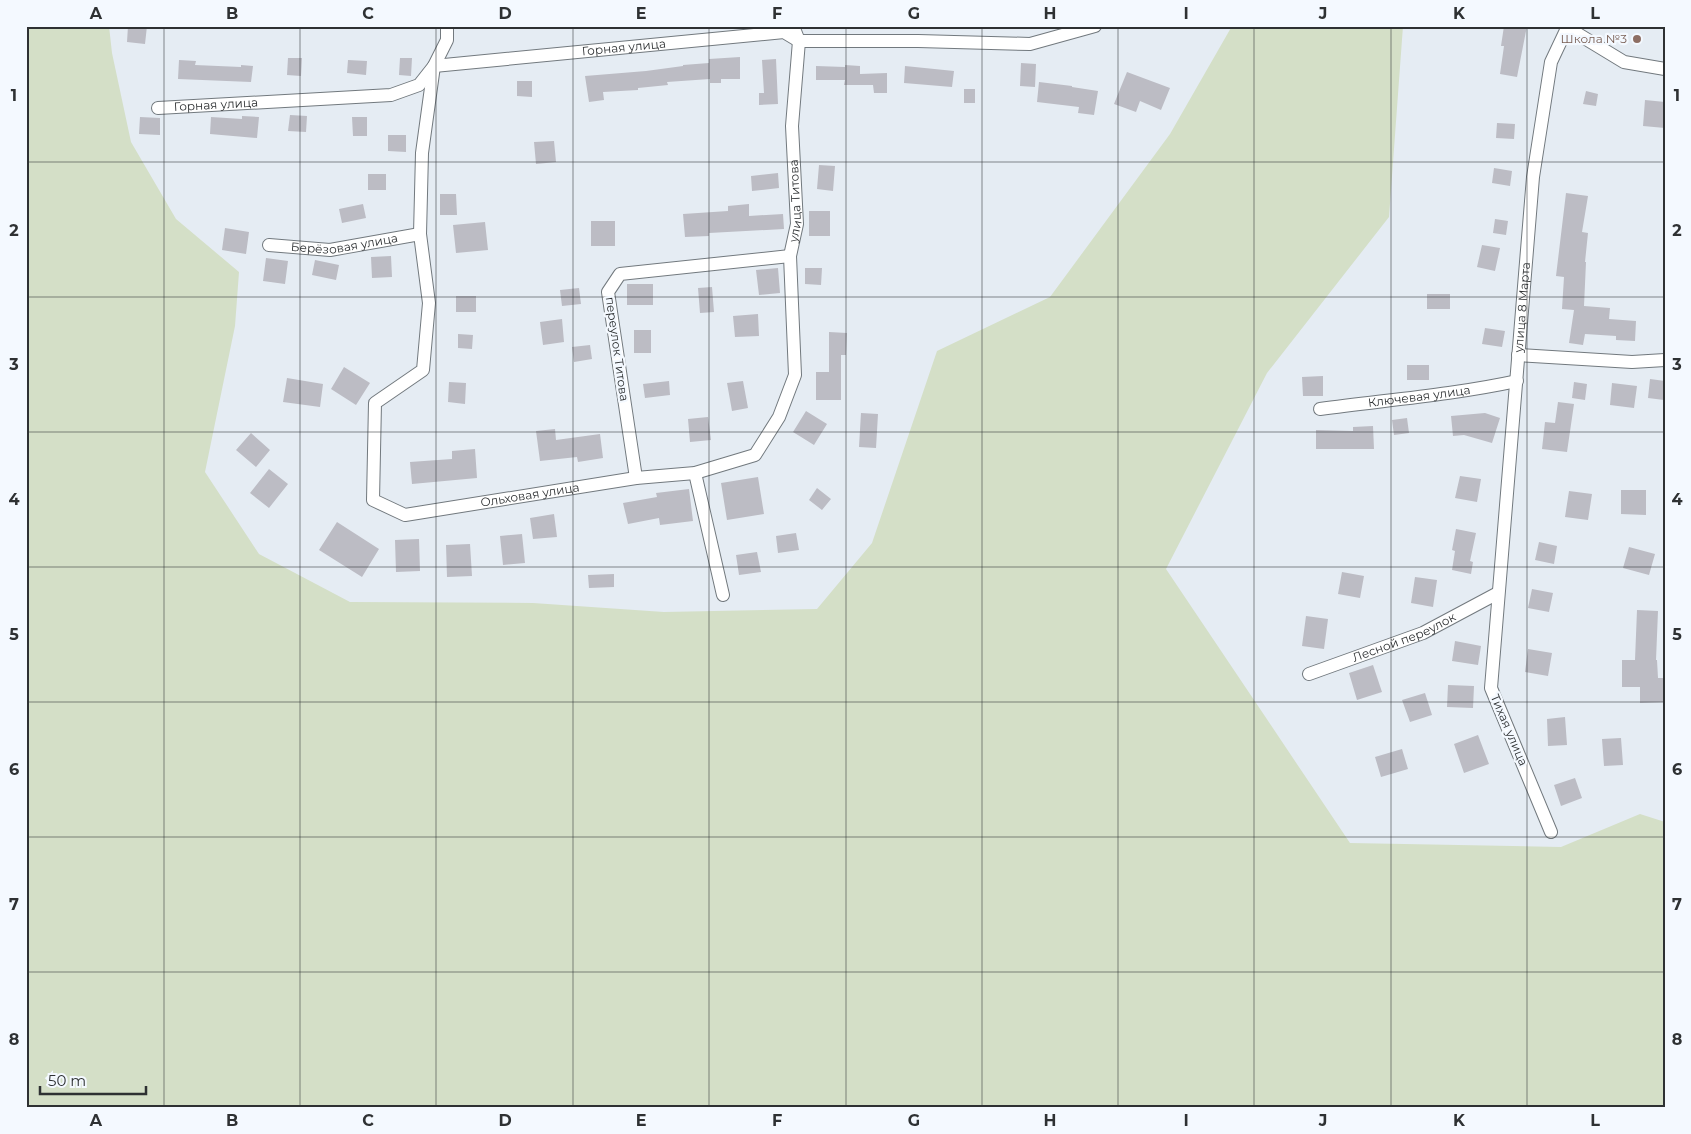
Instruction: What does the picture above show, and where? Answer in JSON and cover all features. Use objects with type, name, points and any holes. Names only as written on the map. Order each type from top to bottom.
[{"type":"street","points":[[420,234],[422,153],[434,66],[447,40],[447,26]]},
{"type":"street","name":"улица Титова","points":[[793,26],[799,41],[792,126],[797,224],[790,256],[795,375]]},
{"type":"street","name":"Горная улица","points":[[158,108],[391,95],[419,85],[434,66],[784,32],[799,41],[918,41],[1030,44],[1095,26]]},
{"type":"street","points":[[1568,27],[1624,62],[1665,69]]},
{"type":"street","name":"улица 8 Марта","points":[[1498,593],[1533,177],[1551,62],[1568,27]]},
{"type":"street","name":"Берёзовая улица","points":[[269,245],[330,250],[420,234]]},
{"type":"street","name":"Ольховая улица","points":[[420,234],[429,303],[423,370],[375,403],[373,500],[405,515],[636,478],[695,473],[755,455],[779,417],[795,375]]},
{"type":"street","name":"переулок Титова","points":[[636,478],[608,292],[620,274],[790,256]]},
{"type":"street","points":[[1518,355],[1632,362],[1665,360]]},
{"type":"street","name":"Ключевая улица","points":[[1320,409],[1472,390],[1517,381]]},
{"type":"street","points":[[695,473],[723,595]]},
{"type":"street","name":"Лесной переулок","points":[[1309,674],[1423,633],[1498,593]]},
{"type":"street","name":"Тихая улица","points":[[1498,593],[1491,688],[1551,832]]},
{"type":"green space","points":[[26,26],[109,26],[112,53],[131,142],[176,219],[239,272],[235,326],[205,472],[259,554],[350,602],[533,603],[664,612],[817,609],[872,543],[937,351],[1050,297],[1170,134],[1232,26],[1403,26],[1389,217],[1267,373],[1166,569],[1350,843],[1561,847],[1640,814],[1665,822],[1665,1108],[26,1108]]},
{"type":"building","points":[[128,26],[147,26],[145,44],[127,42]]},
{"type":"building","points":[[1504,26],[1527,26],[1517,77],[1500,74],[1504,46],[1501,46]]},
{"type":"building","points":[[740,57],[740,79],[721,79],[721,83],[710,83],[710,79],[667,82],[668,85],[638,88],[638,90],[603,92],[604,100],[589,102],[585,76],[646,71],[709,63],[709,59]]},
{"type":"building","points":[[288,58],[302,58],[301,76],[287,75]]},
{"type":"building","points":[[400,58],[412,58],[411,76],[399,75]]},
{"type":"building","points":[[776,59],[778,104],[759,105],[759,93],[764,93],[762,60]]},
{"type":"building","points":[[179,60],[196,61],[195,65],[253,66],[251,82],[178,79]]},
{"type":"building","points":[[348,60],[367,61],[366,75],[347,73]]},
{"type":"building","points":[[1021,63],[1036,64],[1035,87],[1020,86]]},
{"type":"building","points":[[845,65],[860,66],[860,74],[887,73],[887,93],[874,93],[873,85],[844,85],[845,80],[816,80],[816,66],[845,67]]},
{"type":"building","points":[[905,66],[954,71],[952,87],[904,83]]},
{"type":"building","points":[[1127,72],[1170,88],[1161,110],[1140,101],[1136,112],[1114,104]]},
{"type":"building","points":[[517,81],[532,81],[532,97],[517,96]]},
{"type":"building","points":[[1039,82],[1098,91],[1094,115],[1078,113],[1079,107],[1037,102]]},
{"type":"building","points":[[964,89],[975,89],[975,103],[964,103]]},
{"type":"building","points":[[1586,91],[1598,94],[1596,106],[1583,104]]},
{"type":"building","points":[[1645,100],[1665,102],[1665,128],[1643,126]]},
{"type":"building","points":[[290,115],[307,116],[306,132],[288,131]]},
{"type":"building","points":[[242,116],[259,117],[257,138],[210,134],[211,117],[242,119]]},
{"type":"building","points":[[140,117],[160,118],[160,135],[139,134]]},
{"type":"building","points":[[352,117],[367,117],[367,136],[353,136]]},
{"type":"building","points":[[1497,123],[1515,124],[1514,139],[1496,138]]},
{"type":"building","points":[[388,135],[406,135],[406,152],[388,151]]},
{"type":"building","points":[[554,141],[556,162],[536,164],[534,142]]},
{"type":"building","points":[[819,165],[835,166],[833,191],[817,189]]},
{"type":"building","points":[[1494,168],[1512,171],[1510,186],[1492,183]]},
{"type":"building","points":[[778,173],[779,188],[752,191],[751,176]]},
{"type":"building","points":[[368,174],[386,174],[386,190],[368,190]]},
{"type":"building","points":[[1566,193],[1588,196],[1582,232],[1588,233],[1584,306],[1610,308],[1609,319],[1636,321],[1635,341],[1616,340],[1616,336],[1585,334],[1583,345],[1569,343],[1574,310],[1562,309],[1564,277],[1556,276]]},
{"type":"building","points":[[440,194],[456,194],[457,215],[440,215]]},
{"type":"building","points":[[363,204],[366,218],[342,223],[339,209]]},
{"type":"building","points":[[749,204],[749,216],[783,214],[784,229],[709,233],[709,236],[685,237],[683,214],[728,211],[728,206]]},
{"type":"building","points":[[809,211],[830,211],[830,236],[809,236]]},
{"type":"building","points":[[1495,219],[1508,221],[1506,235],[1493,233]]},
{"type":"building","points":[[591,221],[615,221],[615,246],[591,246]]},
{"type":"building","points":[[485,222],[488,250],[456,253],[453,225]]},
{"type":"building","points":[[225,228],[249,232],[246,254],[222,250]]},
{"type":"building","points":[[1482,245],[1500,248],[1495,271],[1477,267]]},
{"type":"building","points":[[391,256],[392,277],[372,278],[371,257]]},
{"type":"building","points":[[266,258],[288,261],[285,284],[263,281]]},
{"type":"building","points":[[315,260],[339,265],[336,280],[312,275]]},
{"type":"building","points":[[778,268],[780,293],[759,295],[756,270]]},
{"type":"building","points":[[805,268],[822,268],[821,285],[805,284]]},
{"type":"building","points":[[627,284],[653,284],[653,305],[627,305]]},
{"type":"building","points":[[712,287],[714,312],[700,313],[698,288]]},
{"type":"building","points":[[579,288],[581,304],[562,306],[560,290]]},
{"type":"building","points":[[1427,294],[1450,294],[1450,309],[1427,309]]},
{"type":"building","points":[[456,296],[476,296],[476,312],[456,312]]},
{"type":"building","points":[[758,314],[759,336],[735,337],[733,316]]},
{"type":"building","points":[[562,319],[564,342],[543,345],[540,322]]},
{"type":"building","points":[[1485,328],[1505,331],[1502,347],[1482,344]]},
{"type":"building","points":[[634,330],[651,330],[651,353],[634,353]]},
{"type":"building","points":[[829,332],[847,333],[846,355],[841,355],[841,400],[816,400],[816,372],[829,372]]},
{"type":"building","points":[[458,334],[473,335],[472,349],[458,348]]},
{"type":"building","points":[[590,345],[592,359],[574,362],[572,347]]},
{"type":"building","points":[[1407,365],[1429,365],[1429,380],[1407,380]]},
{"type":"building","points":[[344,367],[370,383],[356,405],[331,389]]},
{"type":"building","points":[[1323,376],[1323,396],[1303,396],[1302,377]]},
{"type":"building","points":[[287,378],[323,384],[320,407],[283,402]]},
{"type":"building","points":[[1650,379],[1665,381],[1664,400],[1648,398]]},
{"type":"building","points":[[669,381],[670,395],[645,398],[643,384]]},
{"type":"building","points":[[743,381],[748,408],[732,411],[727,383]]},
{"type":"building","points":[[449,382],[466,383],[465,404],[448,402]]},
{"type":"building","points":[[1574,382],[1587,384],[1585,400],[1572,398]]},
{"type":"building","points":[[1612,383],[1637,386],[1634,408],[1610,405]]},
{"type":"building","points":[[1558,402],[1574,404],[1567,452],[1542,449],[1545,422],[1555,423]]},
{"type":"building","points":[[806,411],[827,424],[814,445],[793,432]]},
{"type":"building","points":[[861,413],[878,414],[876,448],[859,447]]},
{"type":"building","points":[[1485,413],[1500,418],[1492,443],[1464,435],[1453,436],[1451,416]]},
{"type":"building","points":[[708,417],[711,440],[690,442],[688,419]]},
{"type":"building","points":[[1407,418],[1409,433],[1394,435],[1392,420]]},
{"type":"building","points":[[1373,426],[1374,449],[1316,449],[1316,430],[1353,431],[1353,427]]},
{"type":"building","points":[[555,429],[556,440],[600,434],[603,458],[578,462],[577,457],[540,461],[536,431]]},
{"type":"building","points":[[251,433],[270,450],[256,467],[236,450]]},
{"type":"building","points":[[475,449],[477,478],[412,484],[410,462],[452,459],[452,451]]},
{"type":"building","points":[[269,469],[288,484],[269,508],[250,493]]},
{"type":"building","points":[[1460,476],[1481,479],[1477,502],[1455,498]]},
{"type":"building","points":[[758,477],[764,514],[727,520],[721,483]]},
{"type":"building","points":[[817,488],[831,499],[822,510],[809,500]]},
{"type":"building","points":[[689,489],[693,521],[660,525],[659,518],[628,524],[623,503],[657,497],[656,493]]},
{"type":"building","points":[[1621,490],[1646,490],[1646,515],[1621,514]]},
{"type":"building","points":[[1569,491],[1592,494],[1588,520],[1565,517]]},
{"type":"building","points":[[554,514],[557,537],[533,539],[530,518]]},
{"type":"building","points":[[337,522],[379,549],[362,577],[319,550]]},
{"type":"building","points":[[1456,529],[1476,533],[1470,561],[1473,562],[1471,574],[1452,570],[1455,551],[1452,550]]},
{"type":"building","points":[[796,533],[799,550],[778,553],[776,536]]},
{"type":"building","points":[[522,534],[525,563],[503,565],[500,536]]},
{"type":"building","points":[[419,539],[420,571],[396,572],[395,540]]},
{"type":"building","points":[[1539,542],[1557,546],[1554,564],[1535,560]]},
{"type":"building","points":[[470,544],[472,576],[447,577],[446,545]]},
{"type":"building","points":[[1629,547],[1655,554],[1649,575],[1623,568]]},
{"type":"building","points":[[757,552],[761,572],[739,575],[736,555]]},
{"type":"building","points":[[1342,572],[1364,576],[1360,598],[1338,594]]},
{"type":"building","points":[[614,574],[614,587],[589,588],[588,575]]},
{"type":"building","points":[[1415,577],[1437,580],[1433,607],[1411,603]]},
{"type":"building","points":[[1532,589],[1553,593],[1549,612],[1528,608]]},
{"type":"building","points":[[1637,610],[1658,611],[1656,660],[1658,678],[1665,678],[1665,702],[1640,703],[1640,687],[1622,687],[1622,660],[1635,660]]},
{"type":"building","points":[[1306,616],[1328,619],[1324,649],[1302,646]]},
{"type":"building","points":[[1455,641],[1481,646],[1478,665],[1452,661]]},
{"type":"building","points":[[1528,649],[1552,653],[1548,676],[1525,672]]},
{"type":"building","points":[[1373,665],[1382,692],[1357,700],[1349,673]]},
{"type":"building","points":[[1448,685],[1474,686],[1473,708],[1447,707]]},
{"type":"building","points":[[1425,693],[1432,715],[1410,722],[1402,700]]},
{"type":"building","points":[[1565,717],[1567,745],[1548,746],[1547,719]]},
{"type":"building","points":[[1478,735],[1489,764],[1464,773],[1454,744]]},
{"type":"building","points":[[1621,738],[1623,765],[1604,766],[1602,739]]},
{"type":"building","points":[[1402,749],[1408,769],[1381,777],[1375,757]]},
{"type":"building","points":[[1575,778],[1582,798],[1561,806],[1554,785]]},
{"type":"place","name":"Школа №3","points":[[1637,39]]}]
